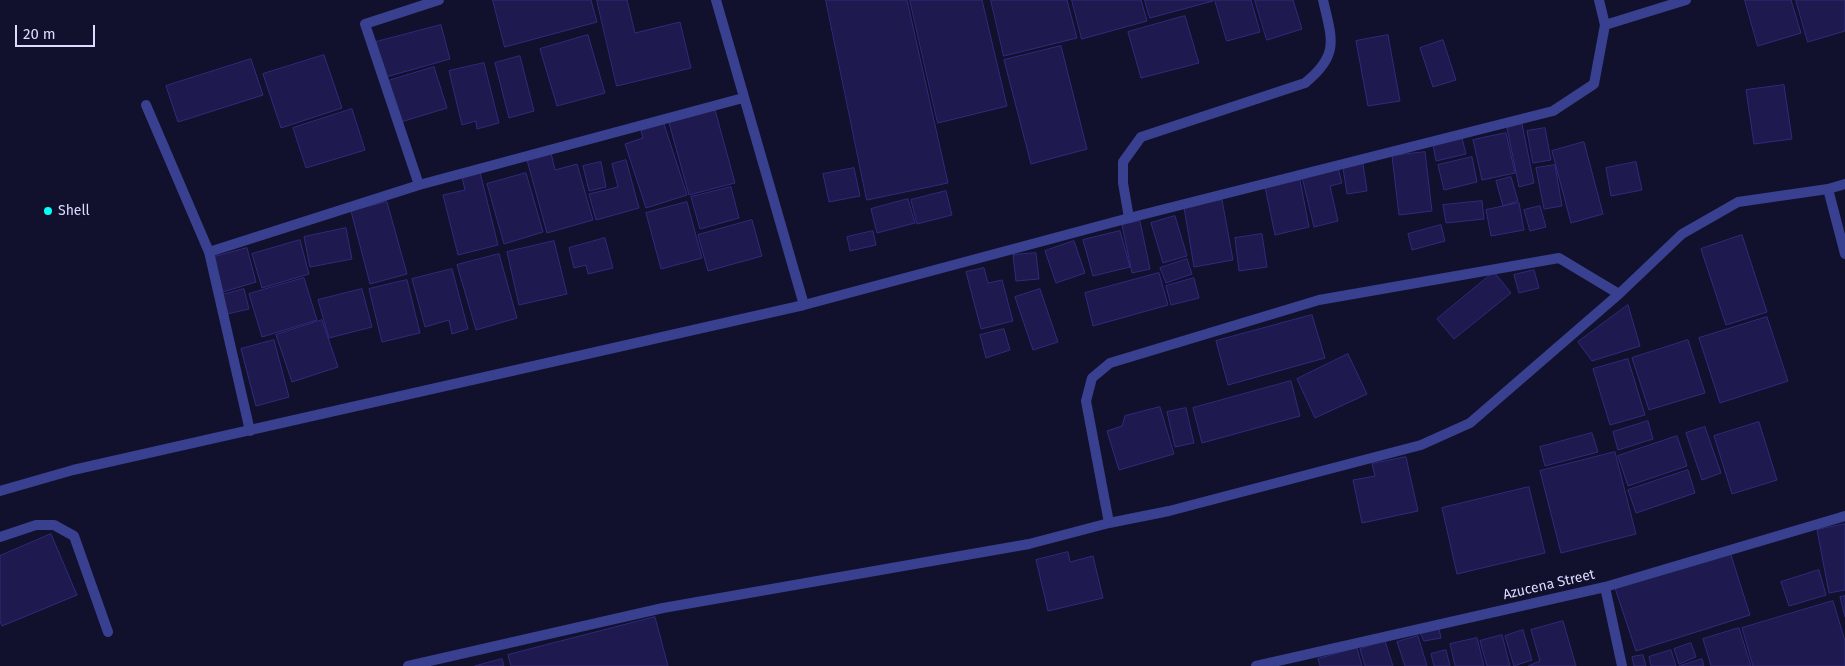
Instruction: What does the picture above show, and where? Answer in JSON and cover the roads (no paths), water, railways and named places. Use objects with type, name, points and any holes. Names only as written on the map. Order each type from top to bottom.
[{"type":"street","points":[[419,185],[365,24],[438,0]]},
{"type":"street","points":[[716,0],[804,305]]},
{"type":"street","points":[[1129,218],[1123,184],[1123,162],[1141,136],[1305,83],[1320,71],[1328,57],[1332,39],[1323,0]]},
{"type":"street","points":[[0,491],[73,470],[804,305],[1129,218],[1553,111],[1594,84],[1605,25],[1599,0]]},
{"type":"street","points":[[1605,25],[1686,0]]},
{"type":"street","points":[[210,252],[419,185],[743,98]]},
{"type":"street","points":[[146,105],[210,252],[250,431]]},
{"type":"street","points":[[408,666],[663,608],[1028,544],[1109,523],[1169,511],[1421,445],[1470,423],[1619,294],[1682,234],[1738,202],[1828,189],[1845,184]]},
{"type":"street","points":[[1828,189],[1845,254]]},
{"type":"street","points":[[1109,523],[1086,401],[1092,378],[1110,363],[1319,300],[1559,258],[1619,294]]},
{"type":"street","name":"Azucena Street","points":[[1256,666],[1605,586],[1845,516]]},
{"type":"street","points":[[0,537],[36,524],[54,524],[74,536],[108,632]]},
{"type":"street","points":[[1605,586],[1622,666]]},
{"type":"place","name":"Shell","points":[[48,211]]}]
